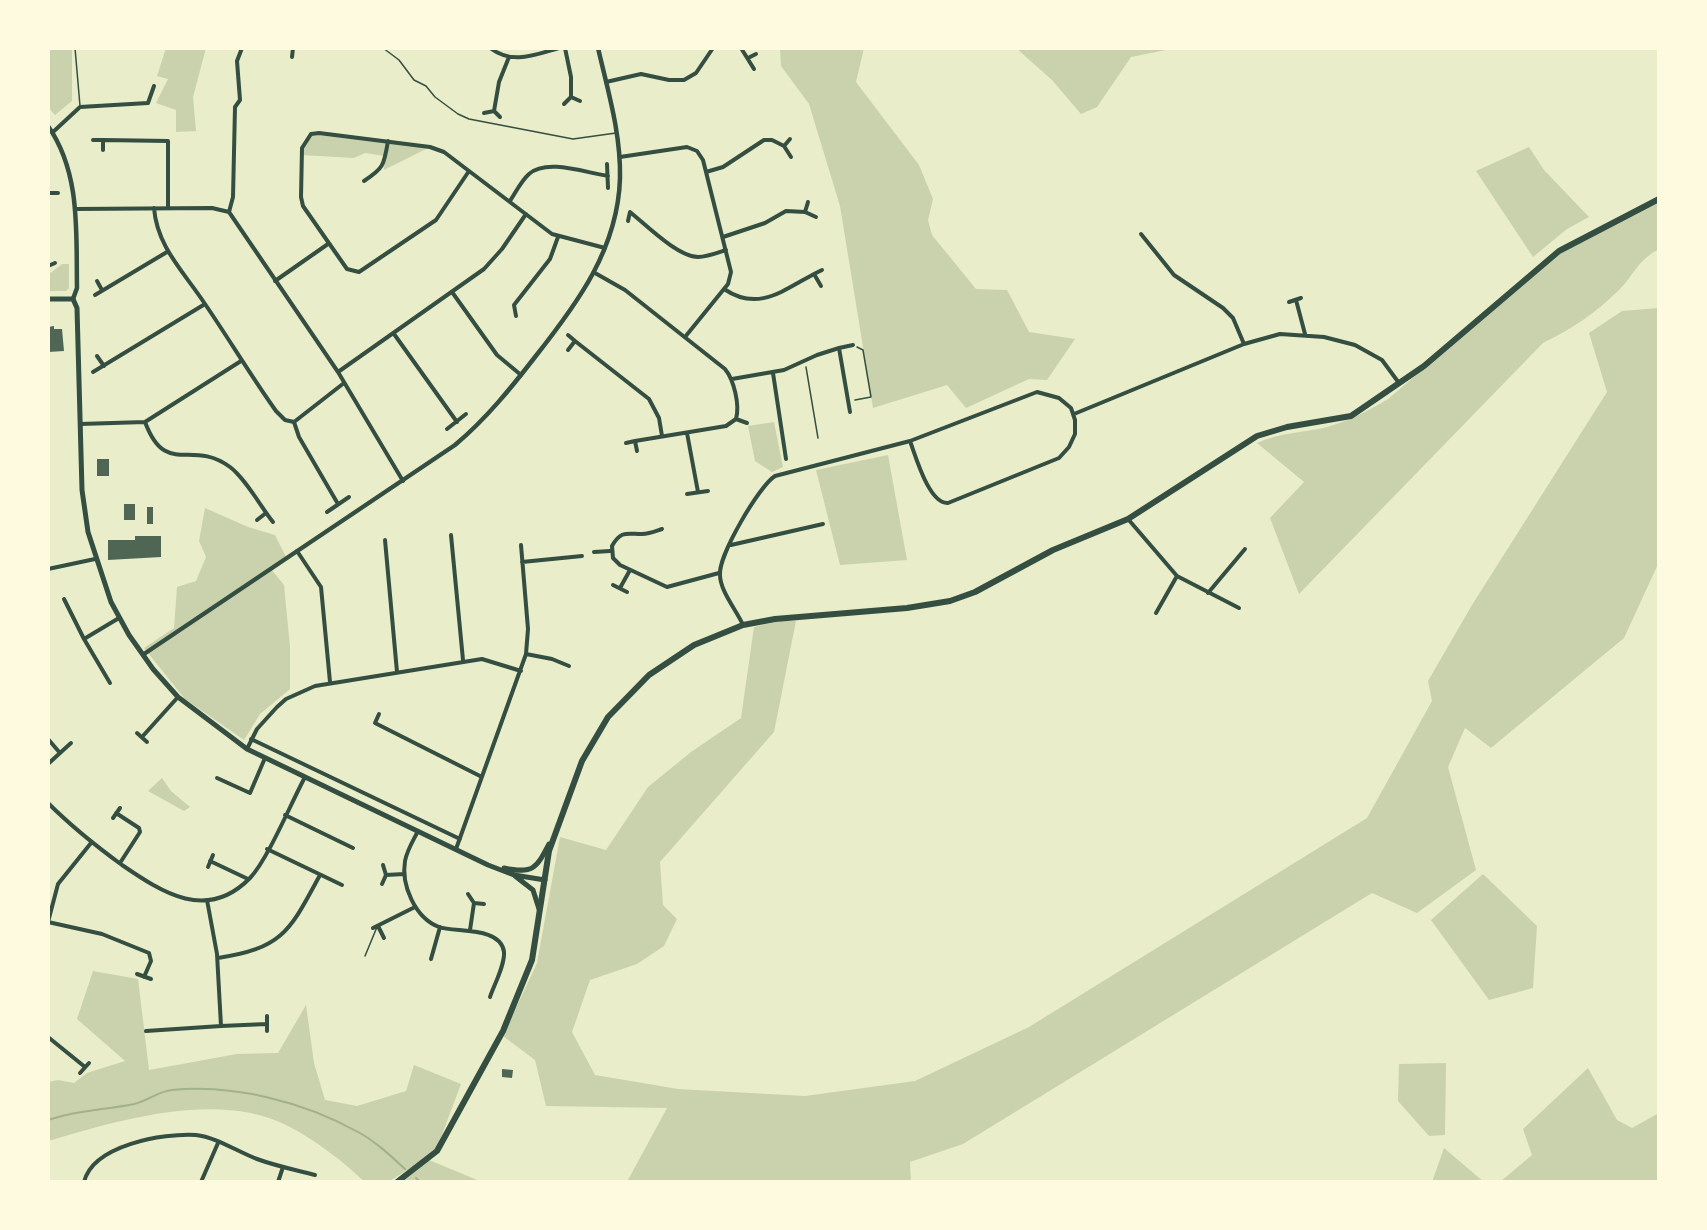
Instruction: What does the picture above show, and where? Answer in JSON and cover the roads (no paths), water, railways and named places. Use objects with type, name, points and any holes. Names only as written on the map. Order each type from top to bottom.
[{"type":"main road","points":[[488,865],[522,872],[531,870],[541,859],[552,839],[582,761],[608,717],[636,686],[679,654],[743,625],[775,619],[907,608],[950,601],[975,592],[1053,550],[1128,519],[1257,436],[1287,427],[1341,419],[1370,405],[1400,384],[1559,251],[1659,199]]},
{"type":"main road","points":[[48,300],[73,299],[77,311],[83,506],[95,559],[119,618],[153,669],[178,697],[247,748],[514,876],[533,890],[540,910]]},
{"type":"main road","points":[[397,1182],[435,1154],[468,1099],[515,1005],[534,952],[552,839]]},
{"type":"main road","points":[[514,876],[545,880]]},
{"type":"street","points":[[229,212],[233,196],[235,107],[240,100],[237,61],[242,48]]},
{"type":"street","points":[[292,57],[293,48]]},
{"type":"street","points":[[490,48],[508,57],[527,57],[559,48]]},
{"type":"street","points":[[564,104],[571,97],[571,77],[565,48]]},
{"type":"street","points":[[144,654],[403,481],[468,434],[521,375],[595,273],[618,203],[620,157],[617,133],[598,48]]},
{"type":"street","points":[[606,82],[641,74],[669,80],[684,80],[696,73],[713,48]]},
{"type":"street","points":[[741,48],[754,69]]},
{"type":"street","points":[[747,58],[756,54]]},
{"type":"street","points":[[500,117],[495,111],[499,82],[508,57]]},
{"type":"street","points":[[52,132],[80,107],[148,103],[154,86]]},
{"type":"street","points":[[571,97],[580,101]]},
{"type":"street","points":[[484,113],[495,111]]},
{"type":"street","points":[[48,126],[69,172],[75,209],[77,288],[73,299]]},
{"type":"street","points":[[469,171],[436,220],[367,267],[353,272],[347,269],[328,243],[303,206],[301,197],[302,148],[305,139],[319,133],[439,149],[510,201],[526,214],[558,237],[605,248]]},
{"type":"street","points":[[784,146],[790,139]]},
{"type":"street","points":[[93,140],[168,141],[168,207]]},
{"type":"street","points":[[103,140],[103,150]]},
{"type":"street","points":[[706,172],[723,167],[764,140],[772,140],[784,146],[791,157]]},
{"type":"street","points":[[364,181],[381,171],[385,163],[388,141]]},
{"type":"street","points":[[620,157],[687,147],[700,155],[731,272],[724,289],[685,337]]},
{"type":"street","points":[[608,164],[608,188]]},
{"type":"street","points":[[510,201],[526,178],[538,168],[554,167],[608,176]]},
{"type":"street","points":[[48,193],[58,193]]},
{"type":"street","points":[[805,212],[808,202]]},
{"type":"street","points":[[75,209],[168,207],[212,208],[229,212],[338,372],[403,481]]},
{"type":"street","points":[[154,208],[156,226],[167,252],[205,304],[276,411],[285,420],[294,422]]},
{"type":"street","points":[[723,237],[765,223],[786,211],[805,212],[816,217]]},
{"type":"street","points":[[628,221],[630,213],[672,245],[692,256],[704,257],[726,250]]},
{"type":"street","points":[[338,372],[494,260],[526,214]]},
{"type":"street","points":[[1141,234],[1174,274],[1223,308],[1233,318],[1244,344]]},
{"type":"street","points":[[516,316],[514,305],[550,259],[558,237]]},
{"type":"street","points":[[275,281],[328,243]]},
{"type":"street","points":[[94,295],[167,252]]},
{"type":"street","points":[[48,266],[55,263]]},
{"type":"street","points":[[724,289],[740,299],[762,298],[822,270]]},
{"type":"street","points":[[595,273],[625,290],[721,365],[732,379],[738,413],[736,419],[726,426],[626,443]]},
{"type":"street","points":[[814,274],[821,286]]},
{"type":"street","points":[[97,281],[102,290]]},
{"type":"street","points":[[452,292],[498,355],[521,375]]},
{"type":"street","points":[[1289,302],[1301,298]]},
{"type":"street","points":[[1296,300],[1305,334]]},
{"type":"street","points":[[93,372],[205,304]]},
{"type":"street","points":[[393,334],[457,422]]},
{"type":"street","points":[[1074,414],[1244,344],[1280,334],[1305,334],[1340,340],[1366,350],[1382,360],[1400,384]]},
{"type":"street","points":[[568,335],[650,399],[659,418],[662,436]]},
{"type":"street","points":[[568,350],[574,341]]},
{"type":"street","points":[[732,379],[773,373],[839,348],[854,345]]},
{"type":"street","points":[[839,348],[850,412]]},
{"type":"street","points":[[97,356],[104,366]]},
{"type":"street","points":[[79,424],[145,422],[241,361]]},
{"type":"street","points":[[773,373],[786,459]]},
{"type":"street","points":[[294,422],[344,383]]},
{"type":"street","points":[[743,625],[721,582],[719,573],[730,545],[763,488],[775,476],[910,441],[1037,392],[1059,398],[1074,414],[1076,427],[1073,440],[1059,458],[948,503],[942,503],[934,497],[910,441]]},
{"type":"street","points":[[447,429],[466,414]]},
{"type":"street","points":[[736,419],[747,423]]},
{"type":"street","points":[[145,422],[156,446],[163,452],[203,454],[232,468],[273,522]]},
{"type":"street","points":[[294,422],[299,437],[338,504]]},
{"type":"street","points":[[687,433],[698,492]]},
{"type":"street","points":[[635,441],[637,451]]},
{"type":"street","points":[[687,494],[708,491]]},
{"type":"street","points":[[327,512],[349,497]]},
{"type":"street","points":[[257,520],[266,513]]},
{"type":"street","points":[[1128,519],[1177,576],[1239,608]]},
{"type":"street","points":[[730,545],[823,524]]},
{"type":"street","points":[[610,551],[617,538],[624,532],[644,534],[662,529]]},
{"type":"street","points":[[451,535],[463,660]]},
{"type":"street","points":[[385,540],[397,672]]},
{"type":"street","points":[[456,850],[480,776],[526,654],[528,629],[521,545]]},
{"type":"street","points":[[1208,593],[1245,549]]},
{"type":"street","points":[[297,551],[321,586],[330,682]]},
{"type":"street","points":[[610,551],[615,561],[667,587],[719,573]]},
{"type":"street","points":[[594,552],[610,551]]},
{"type":"street","points":[[522,562],[582,556]]},
{"type":"street","points":[[48,569],[95,559]]},
{"type":"street","points":[[620,588],[630,570]]},
{"type":"street","points":[[1156,613],[1177,576]]},
{"type":"street","points":[[613,585],[627,592]]},
{"type":"street","points":[[64,599],[110,684]]},
{"type":"street","points":[[84,639],[119,618]]},
{"type":"street","points":[[526,654],[552,659],[569,666]]},
{"type":"street","points":[[247,748],[263,720],[286,699],[302,690],[330,682],[463,660],[491,660],[520,671]]},
{"type":"street","points":[[142,737],[178,697]]},
{"type":"street","points":[[379,714],[375,723],[480,776]]},
{"type":"street","points":[[137,733],[147,742]]},
{"type":"street","points":[[48,739],[60,753]]},
{"type":"street","points":[[251,739],[460,839]]},
{"type":"street","points":[[48,764],[71,743]]},
{"type":"street","points":[[217,778],[250,793],[265,758]]},
{"type":"street","points":[[48,803],[91,843],[174,896],[207,900],[230,893],[249,879],[305,777]]},
{"type":"street","points":[[112,819],[120,808]]},
{"type":"street","points":[[116,813],[139,828],[140,832],[120,863]]},
{"type":"street","points":[[285,814],[353,848]]},
{"type":"street","points":[[418,831],[408,852],[404,874],[415,907],[429,922],[440,927],[471,930],[495,939],[503,952],[490,997]]},
{"type":"street","points":[[91,843],[58,884],[48,922],[102,934],[149,953],[151,961],[144,977]]},
{"type":"street","points":[[267,849],[342,885]]},
{"type":"street","points":[[208,867],[213,855]]},
{"type":"street","points":[[210,861],[249,879]]},
{"type":"street","points":[[382,884],[386,875],[383,865]]},
{"type":"street","points":[[255,871],[261,876]]},
{"type":"street","points":[[386,875],[404,874]]},
{"type":"street","points":[[218,958],[260,950],[279,937],[295,923],[320,875]]},
{"type":"street","points":[[468,894],[474,903],[471,930]]},
{"type":"street","points":[[207,900],[218,958],[221,1026]]},
{"type":"street","points":[[474,903],[484,904]]},
{"type":"street","points":[[384,938],[375,927],[415,907]]},
{"type":"street","points":[[431,959],[440,927]]},
{"type":"street","points":[[137,974],[151,979]]},
{"type":"street","points":[[267,1016],[267,1031]]},
{"type":"street","points":[[146,1031],[267,1024]]},
{"type":"street","points":[[48,1037],[85,1067]]},
{"type":"street","points":[[80,1073],[89,1063]]},
{"type":"street","points":[[84,1182],[86,1173],[96,1159],[133,1144],[196,1135],[283,1167],[315,1175]]},
{"type":"street","points":[[201,1182],[218,1143]]},
{"type":"street","points":[[279,1182],[283,1167]]},
{"type":"lane","points":[[75,48],[80,107]]},
{"type":"lane","points":[[383,48],[399,60],[414,80],[426,86],[435,97],[458,114],[469,118],[573,139],[617,133]]},
{"type":"lane","points":[[365,956],[375,927]]},
{"type":"waterway","points":[[48,1120],[80,1112],[134,1104],[172,1090],[196,1089],[244,1093],[292,1104],[337,1121],[371,1140],[405,1169]]},
{"type":"waterway","points":[[416,1178],[420,1182]]}]
